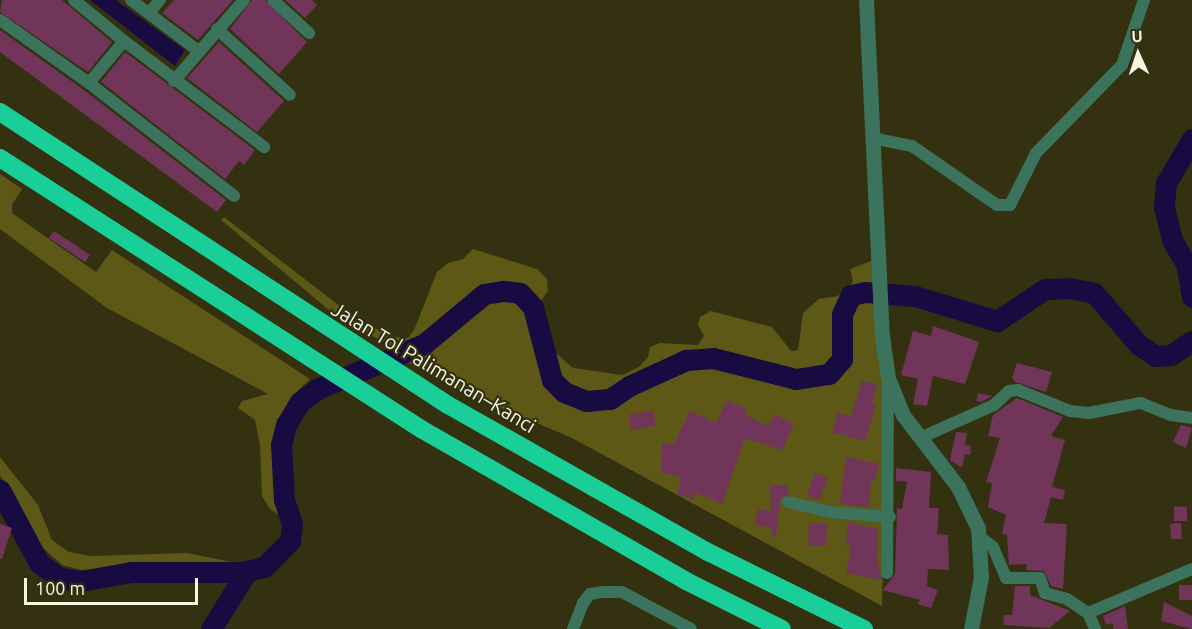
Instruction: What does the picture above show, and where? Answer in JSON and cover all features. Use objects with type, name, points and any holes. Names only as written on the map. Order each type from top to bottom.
[{"type":"highway","name":"Jalan Tol Palimanan–Kanci","points":[[0,112],[335,335],[448,405],[708,552],[864,629]]},
{"type":"highway","points":[[0,158],[319,364],[527,492],[686,581],[782,629]]},
{"type":"street","points":[[74,0],[174,81],[264,147]]},
{"type":"street","points":[[131,0],[197,50]]},
{"type":"street","points":[[149,13],[160,0]]},
{"type":"street","points":[[174,81],[197,50],[244,0]]},
{"type":"street","points":[[273,0],[309,33]]},
{"type":"street","points":[[866,0],[878,268],[882,336],[888,378],[890,517],[887,573]]},
{"type":"street","points":[[872,138],[912,146],[997,205],[1010,206],[1036,153],[1122,65],[1144,0]]},
{"type":"street","points":[[0,20],[89,83],[234,196]]},
{"type":"street","points":[[217,29],[290,95]]},
{"type":"street","points":[[89,83],[124,41]]},
{"type":"street","points":[[888,378],[903,415],[958,487],[980,537],[980,594],[972,629]]},
{"type":"street","points":[[920,438],[994,405],[1009,392],[1018,390],[1070,411],[1089,413],[1141,403],[1171,415],[1192,418]]},
{"type":"street","points":[[788,502],[831,512],[890,517]]},
{"type":"street","points":[[980,537],[993,547],[1006,578],[1040,578],[1045,593],[1067,599],[1088,613],[1095,629]]},
{"type":"street","points":[[1088,613],[1192,568]]},
{"type":"street","points":[[573,629],[583,603],[590,594],[622,592],[691,629]]},
{"type":"shaded area","points":[[90,0],[116,0],[185,50],[175,66]]},
{"type":"shaded area","points":[[0,174],[22,189],[12,205],[12,213],[96,272],[112,250],[310,379],[290,398],[277,428],[274,461],[282,517],[270,509],[262,496],[260,445],[255,420],[238,408],[242,401],[268,394],[107,308],[0,229]]},
{"type":"shaded area","points":[[224,217],[358,320],[394,337],[408,338],[414,330],[437,272],[448,263],[463,259],[473,249],[537,269],[547,279],[548,291],[538,305],[522,288],[504,285],[482,289],[421,339],[394,348],[335,315],[221,220]]},
{"type":"shaded area","points":[[876,259],[877,281],[847,291],[837,313],[837,357],[827,369],[796,374],[714,353],[684,355],[627,381],[608,394],[587,396],[567,388],[553,367],[550,348],[573,368],[622,375],[639,367],[648,357],[650,347],[660,343],[698,345],[704,336],[698,325],[700,317],[711,311],[772,327],[791,351],[798,350],[803,313],[819,299],[838,296],[853,282],[850,269]]},
{"type":"shaded area","points":[[504,296],[517,298],[528,310],[548,383],[561,397],[585,406],[612,404],[632,390],[687,365],[713,363],[796,384],[832,378],[847,361],[847,315],[855,300],[873,299],[886,409],[882,606],[572,438],[466,393],[405,361],[487,299]]},
{"type":"shaded area","points":[[0,457],[38,505],[52,540],[69,552],[90,556],[187,553],[231,562],[82,570],[62,565],[39,544],[15,495],[0,476]]},
{"type":"building","points":[[2,0],[62,0],[112,42],[88,72],[0,12]]},
{"type":"building","points":[[174,0],[233,0],[198,40],[162,13]]},
{"type":"building","points":[[252,0],[265,0],[307,42],[279,74],[230,29]]},
{"type":"building","points":[[285,0],[312,0],[317,5],[305,18]]},
{"type":"building","points":[[0,30],[84,90],[226,200],[217,212],[0,52]]},
{"type":"building","points":[[219,42],[284,101],[257,132],[187,78]]},
{"type":"building","points":[[125,52],[255,150],[244,165],[239,161],[225,179],[101,82]]},
{"type":"building","points":[[54,231],[90,255],[85,262],[49,238]]},
{"type":"building","points":[[933,326],[979,342],[965,384],[933,376],[927,406],[913,404],[918,379],[901,375],[913,331],[931,336]]},
{"type":"building","points":[[1017,363],[1052,372],[1046,392],[1015,382],[1012,378]]},
{"type":"building","points":[[862,381],[877,384],[872,404],[876,405],[865,441],[846,436],[846,430],[843,436],[832,432],[838,412],[851,417]]},
{"type":"building","points":[[978,393],[992,396],[981,402],[976,401]]},
{"type":"building","points":[[1017,398],[1063,417],[1051,436],[1065,440],[1052,487],[1065,490],[1063,500],[1051,497],[1044,523],[1067,524],[1063,589],[1051,586],[1044,571],[1026,570],[1027,564],[1009,565],[1007,535],[1002,534],[1006,515],[988,507],[992,483],[986,482],[1000,438],[988,436],[993,415]]},
{"type":"building","points":[[727,400],[748,410],[745,415],[768,426],[774,414],[794,424],[782,450],[745,438],[722,504],[695,492],[694,499],[677,495],[681,477],[661,473],[662,443],[673,445],[690,411],[716,423]]},
{"type":"building","points":[[653,411],[656,426],[631,430],[629,414]]},
{"type":"building","points":[[1181,425],[1192,428],[1186,448],[1173,442]]},
{"type":"building","points":[[956,432],[967,433],[965,445],[971,446],[970,455],[965,454],[962,468],[950,460]]},
{"type":"building","points":[[846,456],[879,464],[874,481],[871,480],[869,507],[840,504]]},
{"type":"building","points":[[896,468],[931,472],[929,508],[939,508],[937,534],[948,535],[949,570],[928,569],[927,586],[938,590],[931,608],[918,604],[920,600],[883,590],[895,574],[897,508],[902,509],[907,482],[896,481]]},
{"type":"building","points":[[815,473],[828,478],[819,500],[807,496]]},
{"type":"building","points":[[770,485],[788,485],[788,494],[780,500],[776,537],[772,537],[772,528],[755,525],[758,509],[771,511]]},
{"type":"building","points":[[1174,506],[1187,507],[1187,521],[1174,521]]},
{"type":"building","points":[[848,522],[878,529],[877,558],[882,580],[846,573],[851,546],[846,546]]},
{"type":"building","points":[[809,523],[827,524],[826,546],[808,545]]},
{"type":"building","points":[[1181,523],[1182,539],[1171,539],[1170,524]]},
{"type":"building","points":[[0,524],[12,528],[2,559],[0,559]]},
{"type":"building","points":[[1179,585],[1192,585],[1192,600],[1179,600]]},
{"type":"building","points":[[1015,586],[1030,586],[1030,595],[1070,611],[1049,628],[1003,625],[1004,615],[1012,615]]},
{"type":"building","points":[[1164,602],[1192,616],[1192,629],[1161,621]]},
{"type":"building","points":[[1125,606],[1128,629],[1113,629],[1113,623],[1106,625],[1103,616]]},
{"type":"waterway","points":[[1192,139],[1166,183],[1164,207],[1172,240],[1187,266],[1192,297]]},
{"type":"waterway","points":[[0,490],[39,563],[60,578],[81,581],[131,572],[241,572],[264,567],[290,541],[292,524],[284,500],[281,445],[286,425],[300,402],[317,389],[424,344],[484,294],[504,291],[520,293],[533,307],[552,380],[564,392],[586,401],[610,399],[629,386],[686,360],[713,358],[796,379],[829,374],[842,359],[842,314],[851,295],[865,292],[915,296],[997,321],[1045,289],[1069,288],[1094,293],[1139,345],[1156,356],[1171,355],[1192,341]]},
{"type":"waterway","points":[[211,629],[247,571]]}]
